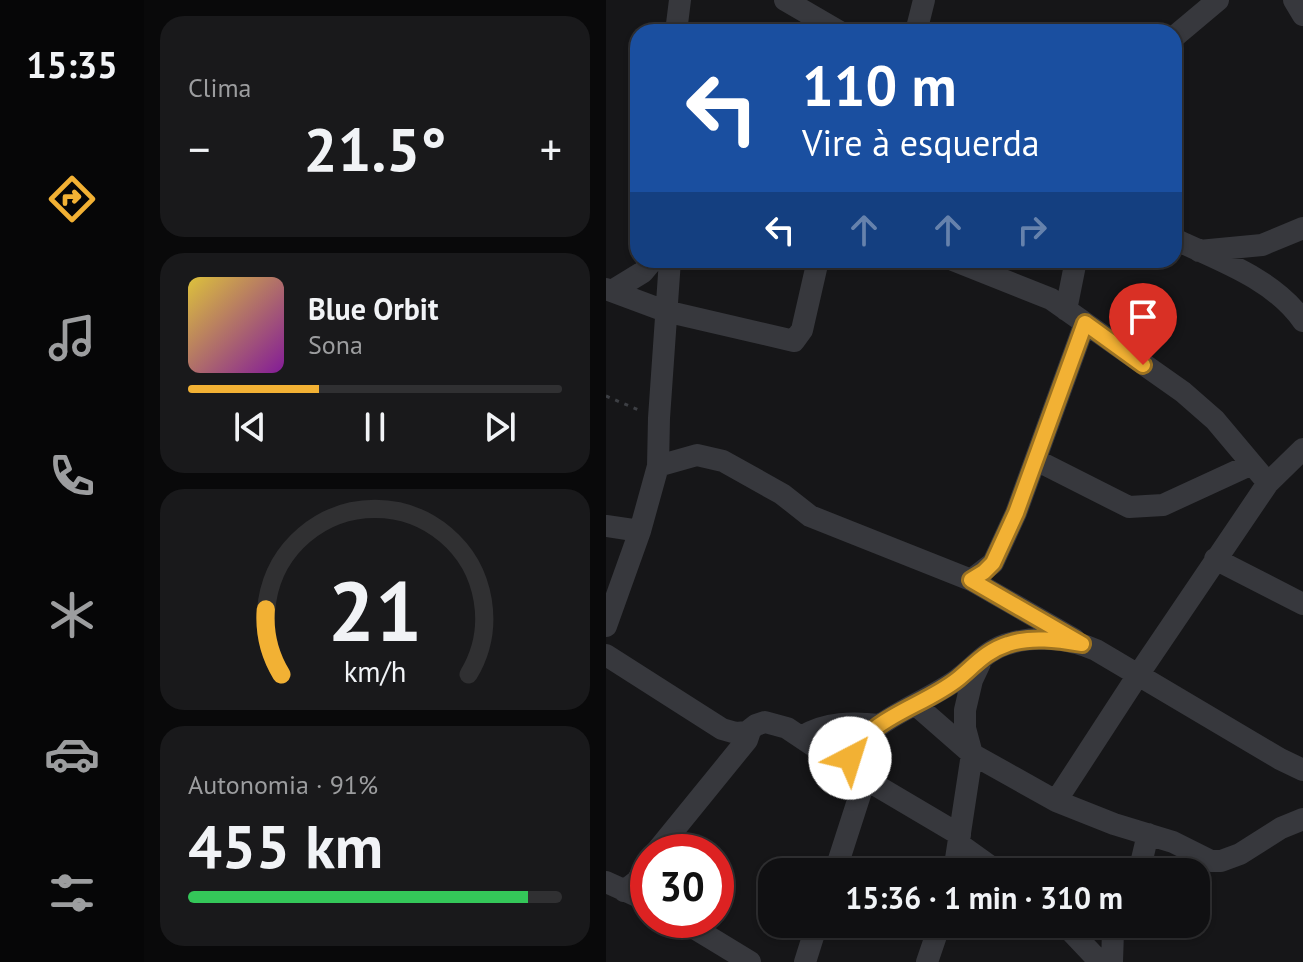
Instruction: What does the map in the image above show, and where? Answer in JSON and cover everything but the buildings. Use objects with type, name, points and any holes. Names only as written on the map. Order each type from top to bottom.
[{"type":"street","points":[[785,0],[826,24]]},
{"type":"street","points":[[918,24],[924,0]]},
{"type":"street","points":[[1182,30],[1218,0]]},
{"type":"street","points":[[1294,0],[1303,15]]},
{"type":"street","points":[[675,1],[676,24]]},
{"type":"street","points":[[1182,252],[1262,245],[1303,228]]},
{"type":"street","points":[[1182,243],[1290,302],[1303,321]]},
{"type":"street","points":[[1246,276],[1262,245]]},
{"type":"street","points":[[609,290],[646,268]]},
{"type":"street","points":[[606,626],[640,531],[658,466],[669,268]]},
{"type":"street","points":[[609,290],[665,311],[794,341],[802,330],[816,268]]},
{"type":"street","points":[[973,268],[1051,299],[1183,392],[1215,420],[1268,483]]},
{"type":"street","points":[[1066,310],[1073,268]]},
{"type":"street","points":[[971,580],[993,563],[1016,513],[1085,323]]},
{"type":"street","points":[[659,430],[697,455],[735,467],[782,494],[810,516],[971,580],[1303,770]]},
{"type":"street","points":[[1056,801],[1268,483],[1303,449]]},
{"type":"street","points":[[658,466],[697,455]]},
{"type":"street","points":[[1036,460],[1129,507],[1163,505],[1252,464]]},
{"type":"street","points":[[606,526],[640,531]]},
{"type":"street","points":[[1215,559],[1303,604]]},
{"type":"street","points":[[845,767],[862,739],[957,680],[984,655],[1011,643],[1034,639],[1082,644]]},
{"type":"street","points":[[606,655],[722,729],[736,733],[750,731]]},
{"type":"street","points":[[956,858],[972,754],[965,728],[965,710],[972,680],[984,655]]},
{"type":"street","points":[[916,705],[972,754],[1056,801],[1181,845],[1211,861],[1240,854],[1281,828],[1303,819]]},
{"type":"street","points":[[671,834],[747,740],[750,731],[765,722],[803,736],[845,767],[959,839],[981,858]]},
{"type":"street","points":[[803,736],[814,729],[839,724],[880,725]]},
{"type":"street","points":[[840,858],[865,779]]},
{"type":"street","points":[[1142,858],[1148,834]]},
{"type":"street","points":[[711,938],[750,962]]},
{"type":"street","points":[[805,962],[813,938]]},
{"type":"street","points":[[927,962],[935,938]]},
{"type":"street","points":[[1077,938],[1100,962]]},
{"type":"street","points":[[1112,962],[1113,938]]},
{"type":"path","points":[[606,396],[659,430]]},
{"type":"route","points":[[850,758],[862,739],[880,725],[957,680],[984,655],[1011,643],[1034,639],[1082,644],[971,580],[993,563],[1016,513],[1085,323],[1143,365]]}]
